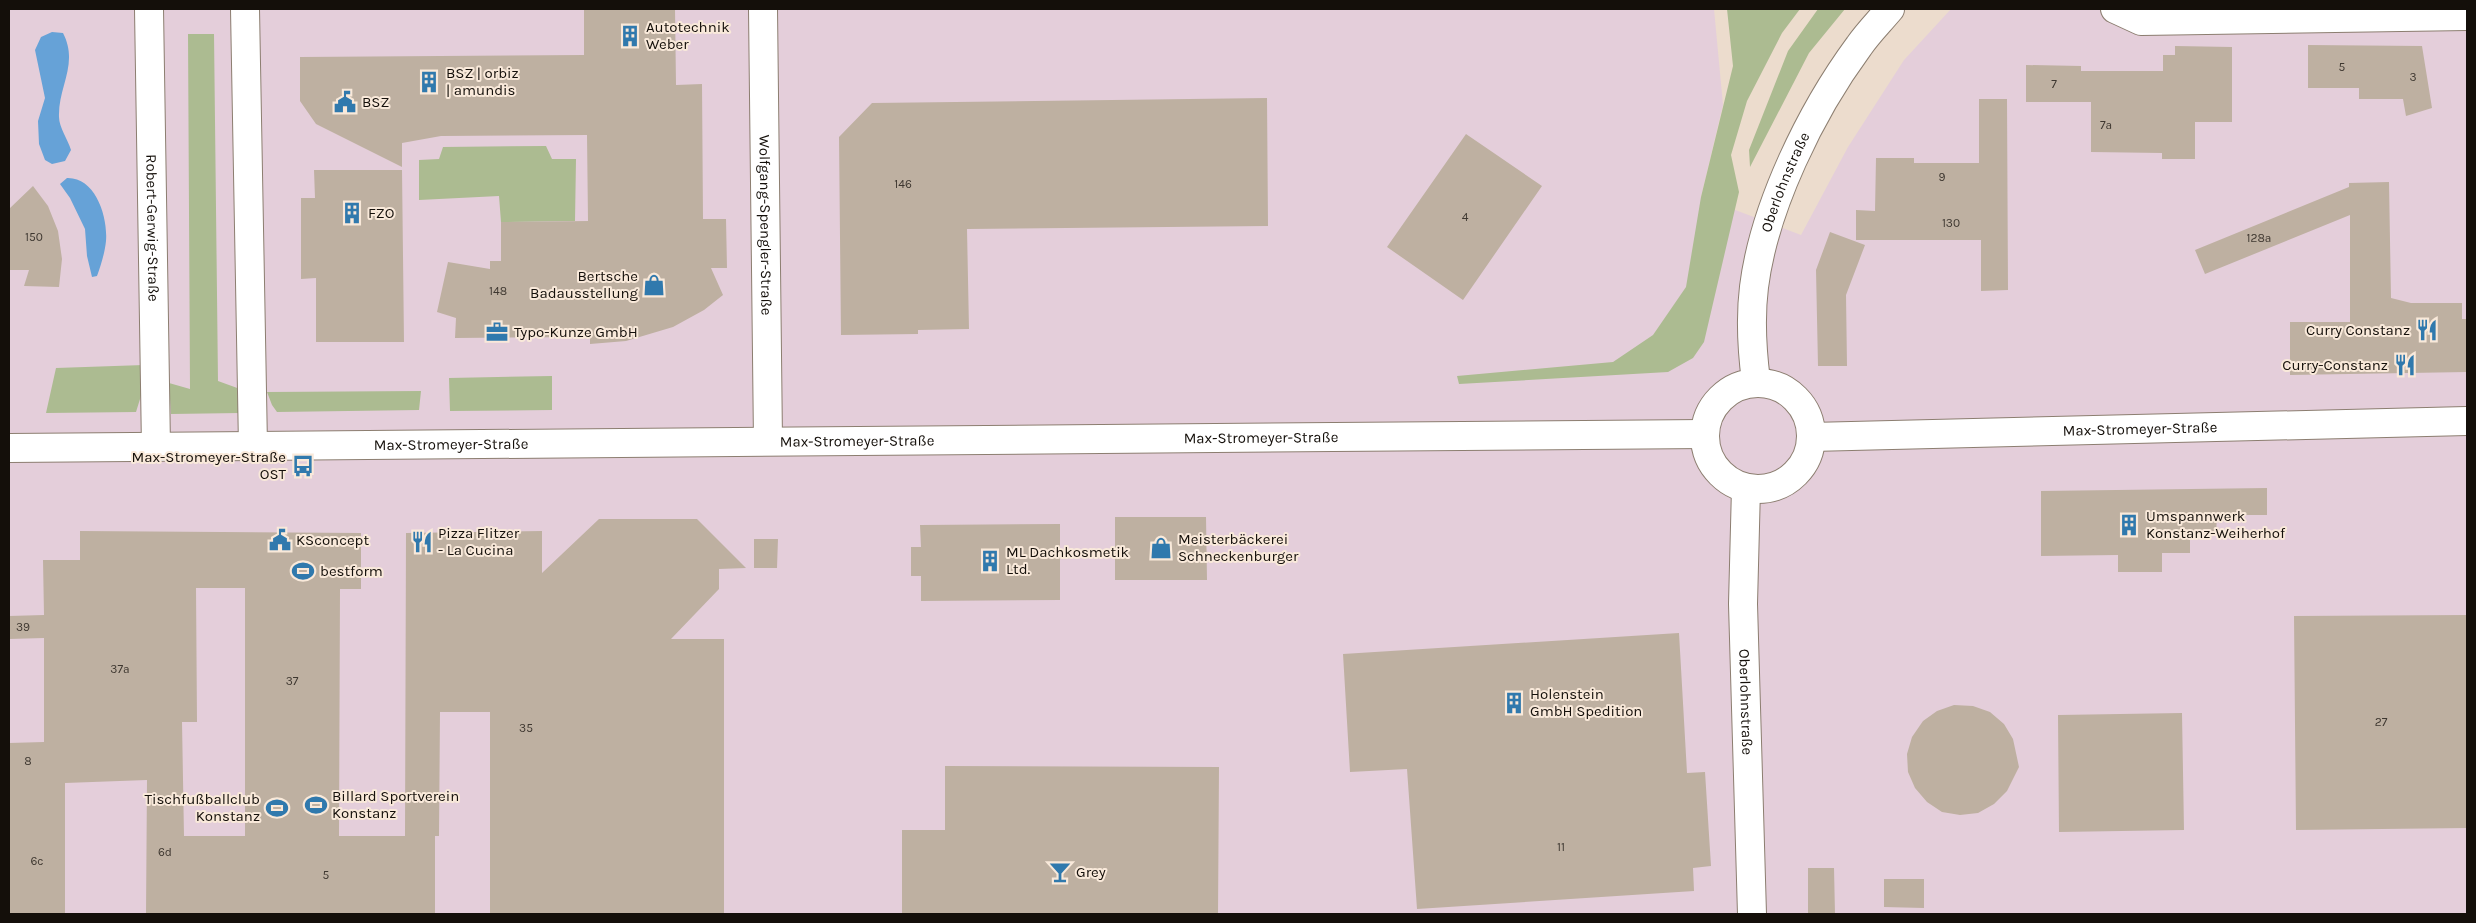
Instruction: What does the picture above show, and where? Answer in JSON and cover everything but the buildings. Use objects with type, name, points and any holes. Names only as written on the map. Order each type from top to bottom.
[{"type":"street","name":"Robert-Gerwig-Straße","points":[[149,9],[156,447]]},
{"type":"street","points":[[245,9],[253,446]]},
{"type":"street","name":"Wolfgang-Spengler-Straße","points":[[763,9],[768,441]]},
{"type":"street","name":"Oberlohnstraße","points":[[1756,382],[1752,351],[1754,287],[1766,228],[1789,168],[1822,104],[1859,46],[1890,9]]},
{"type":"street","points":[[2115,9],[2140,21],[2467,16]]},
{"type":"street","points":[[1756,382],[1784,388],[1796,398],[1805,409],[1812,437],[1809,453],[1791,478],[1777,486],[1762,489],[1746,488],[1732,483],[1720,474],[1710,462],[1705,448],[1704,434],[1709,413],[1720,397],[1736,386],[1756,382]]},
{"type":"street","name":"Max-Stromeyer-Straße","points":[[1812,437],[2467,421]]},
{"type":"street","name":"Max-Stromeyer-Straße","points":[[9,448],[1704,434]]},
{"type":"street","name":"Oberlohnstraße","points":[[1746,488],[1743,604],[1752,914]]},
{"type":"shaded area","points":[[9,9],[1714,9],[1723,105],[1701,197],[1801,235],[1848,147],[1904,60],[1951,9],[2467,9],[2467,914],[9,914]]},
{"type":"green space","points":[[1727,9],[1800,9],[1782,33],[1747,101],[1731,155],[1739,192],[1704,342],[1693,358],[1668,372],[1459,384],[1457,376],[1613,362],[1653,335],[1686,287],[1701,197],[1733,66]]},
{"type":"green space","points":[[1818,9],[1845,9],[1809,53],[1750,167],[1749,150],[1788,51]]},
{"type":"green space","points":[[188,34],[214,34],[218,381],[240,389],[240,413],[171,414],[169,383],[190,389]]},
{"type":"green space","points":[[546,146],[552,159],[576,159],[575,221],[501,222],[499,196],[419,200],[419,160],[439,159],[443,147]]},
{"type":"green space","points":[[144,365],[144,386],[136,412],[46,413],[56,368]]},
{"type":"green space","points":[[552,376],[552,410],[450,411],[449,378]]},
{"type":"green space","points":[[421,391],[419,410],[277,412],[267,392]]},
{"type":"water","points":[[52,32],[63,33],[69,55],[69,65],[61,95],[59,117],[60,125],[71,150],[65,161],[52,164],[45,160],[39,144],[38,121],[45,98],[35,50],[41,37]]},
{"type":"water","points":[[67,178],[77,179],[85,184],[98,200],[102,210],[105,220],[106,241],[97,276],[92,277],[87,256],[85,229],[70,198],[60,184]]},
{"type":"place","name":"Autotechnik Weber","points":[[630,36]]},
{"type":"place","name":"BSZ | orbiz | amundis","points":[[429,82]]},
{"type":"place","name":"BSZ","points":[[345,102]]},
{"type":"place","name":"FZO","points":[[352,213]]},
{"type":"place","name":"Bertsche Badausstellung","points":[[654,285]]},
{"type":"place","name":"Curry Constanz","points":[[2427,330]]},
{"type":"place","name":"Typo-Kunze GmbH","points":[[497,332]]},
{"type":"place","name":"Curry-Constanz","points":[[2405,365]]},
{"type":"place","name":"Max-Stromeyer-Straße OST","points":[[303,466]]},
{"type":"place","name":"Umspannwerk Konstanz-Weiherhof","points":[[2129,525]]},
{"type":"place","name":"KSconcept","points":[[280,540]]},
{"type":"place","name":"Pizza Flitzer - La Cucina","points":[[422,542]]},
{"type":"place","name":"Meisterbäckerei Schneckenburger","points":[[1161,548]]},
{"type":"place","name":"ML Dachkosmetik Ltd.","points":[[990,561]]},
{"type":"place","name":"bestform","points":[[303,571]]},
{"type":"place","name":"Holenstein GmbH Spedition","points":[[1514,703]]},
{"type":"place","name":"Billard Sportverein Konstanz","points":[[316,805]]},
{"type":"place","name":"Tischfußballclub Konstanz","points":[[277,808]]},
{"type":"place","name":"Grey","points":[[1060,872]]}]
